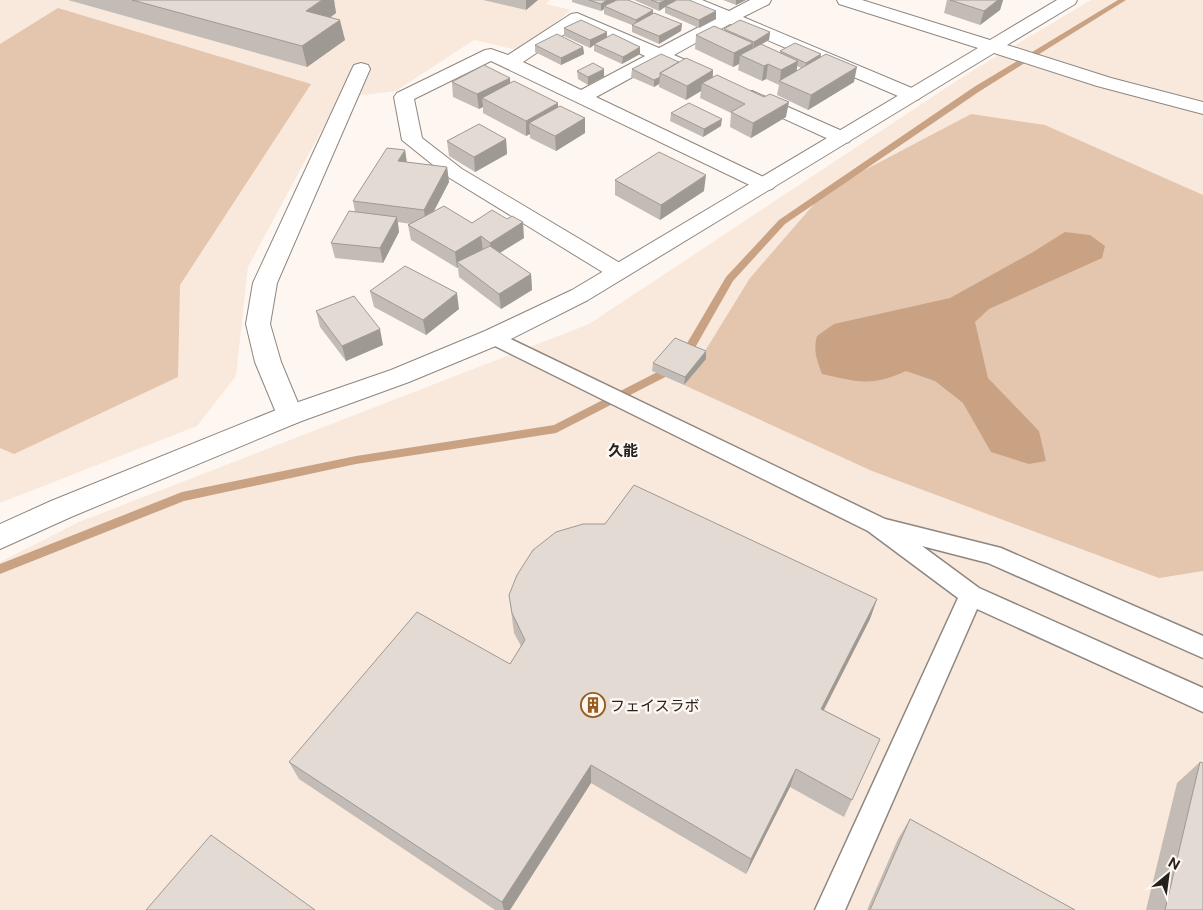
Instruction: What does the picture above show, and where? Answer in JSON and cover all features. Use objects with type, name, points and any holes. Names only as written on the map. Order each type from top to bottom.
[{"type":"street","points":[[688,0],[912,95]]},
{"type":"street","points":[[581,97],[762,0]]},
{"type":"street","points":[[845,0],[1104,82],[1203,108]]},
{"type":"street","points":[[0,538],[61,508],[290,415],[400,376],[494,337],[580,295],[1069,0]]},
{"type":"street","points":[[509,63],[577,18],[711,79]]},
{"type":"street","points":[[617,271],[456,173],[412,140],[404,98],[490,54],[765,185]]},
{"type":"street","points":[[290,415],[268,362],[258,324],[264,283],[361,69]]},
{"type":"street","points":[[737,91],[842,138]]},
{"type":"lane","points":[[494,337],[876,525],[971,595],[1203,700]]},
{"type":"lane","points":[[876,525],[993,554],[1203,647]]},
{"type":"lane","points":[[830,910],[971,595]]},
{"type":"shaded area","points":[[0,0],[550,0],[546,4],[571,10],[521,51],[474,40],[396,91],[339,98],[248,267],[236,376],[197,426],[0,503]]},
{"type":"shaded area","points":[[1091,0],[1203,0],[1203,910],[0,910],[0,562],[79,522],[589,324],[967,74]]},
{"type":"shaded area","points":[[58,8],[311,84],[180,285],[178,377],[14,454],[0,448],[0,44]]},
{"type":"shaded area","points":[[971,114],[1045,125],[1203,195],[1203,571],[1159,578],[872,471],[684,385],[750,278],[821,196],[842,182]]},
{"type":"shaded area","points":[[1065,232],[1090,235],[1105,246],[1102,258],[989,309],[975,322],[988,378],[1039,431],[1046,461],[1029,464],[991,452],[963,403],[935,381],[906,371],[883,379],[864,382],[822,374],[817,360],[817,336],[834,324],[950,298]]},
{"type":"building","points":[[132,0],[322,0],[306,11],[340,20],[302,46]]},
{"type":"building","points":[[589,0],[607,0],[601,4]]},
{"type":"building","points":[[617,0],[628,0],[653,10],[636,20],[604,6]]},
{"type":"building","points":[[651,0],[666,0],[659,3]]},
{"type":"building","points":[[677,0],[689,0],[716,11],[699,20],[665,6]]},
{"type":"building","points":[[950,0],[998,0],[984,11]]},
{"type":"building","points":[[654,13],[682,24],[659,36],[632,25]]},
{"type":"building","points":[[581,20],[607,32],[590,40],[564,28]]},
{"type":"building","points":[[740,20],[770,32],[754,42],[724,29]]},
{"type":"building","points":[[714,26],[753,43],[734,53],[696,35]]},
{"type":"building","points":[[557,34],[583,47],[561,58],[535,45]]},
{"type":"building","points":[[613,34],[640,47],[623,57],[594,44]]},
{"type":"building","points":[[795,43],[821,54],[806,63],[780,51]]},
{"type":"building","points":[[761,44],[798,61],[781,70],[768,64],[764,66],[740,55]]},
{"type":"building","points":[[661,54],[679,62],[660,73],[660,77],[654,80],[632,69]]},
{"type":"building","points":[[826,54],[857,67],[811,95],[779,81]]},
{"type":"building","points":[[686,58],[713,70],[687,86],[660,73]]},
{"type":"building","points":[[593,63],[604,69],[588,77],[577,71]]},
{"type":"building","points":[[484,65],[510,78],[477,94],[452,82]]},
{"type":"building","points":[[717,75],[764,97],[770,94],[789,102],[753,123],[731,112],[745,104],[702,83]]},
{"type":"building","points":[[514,81],[558,103],[526,121],[482,98]]},
{"type":"building","points":[[689,103],[722,119],[704,129],[671,113]]},
{"type":"building","points":[[560,106],[585,118],[555,136],[529,123]]},
{"type":"building","points":[[479,124],[506,139],[474,157],[447,141]]},
{"type":"building","points":[[387,148],[405,150],[398,161],[447,167],[424,210],[353,201]]},
{"type":"building","points":[[659,152],[706,175],[661,205],[615,180]]},
{"type":"building","points":[[444,206],[472,223],[492,210],[507,219],[512,216],[523,222],[490,243],[481,236],[455,252],[408,225]]},
{"type":"building","points":[[349,211],[397,217],[380,248],[331,243]]},
{"type":"building","points":[[490,246],[531,274],[499,294],[457,262]]},
{"type":"building","points":[[405,266],[457,293],[423,320],[370,291]]},
{"type":"building","points":[[354,296],[380,329],[342,346],[316,311]]},
{"type":"building","points":[[675,338],[706,351],[685,377],[653,363]]},
{"type":"building","name":"フェイスラボ","points":[[634,485],[877,599],[821,709],[880,739],[852,800],[796,769],[751,859],[591,765],[502,902],[289,762],[417,612],[510,664],[525,640],[512,613],[509,595],[517,575],[533,550],[556,532],[583,524],[605,524]]},
{"type":"building","points":[[1200,762],[1203,763],[1203,910],[1165,910]]},
{"type":"building","points":[[910,819],[1075,910],[870,910]]},
{"type":"building","points":[[211,835],[315,910],[146,910]]},
{"type":"waterway","points":[[684,357],[729,279],[782,222],[977,89],[1123,0]]},
{"type":"waterway","points":[[0,569],[182,497],[356,460],[556,429],[673,368]]},
{"type":"place","name":"フェイスラボ","points":[[593,705]]},
{"type":"district","name":"久能","points":[[623,450]]}]
